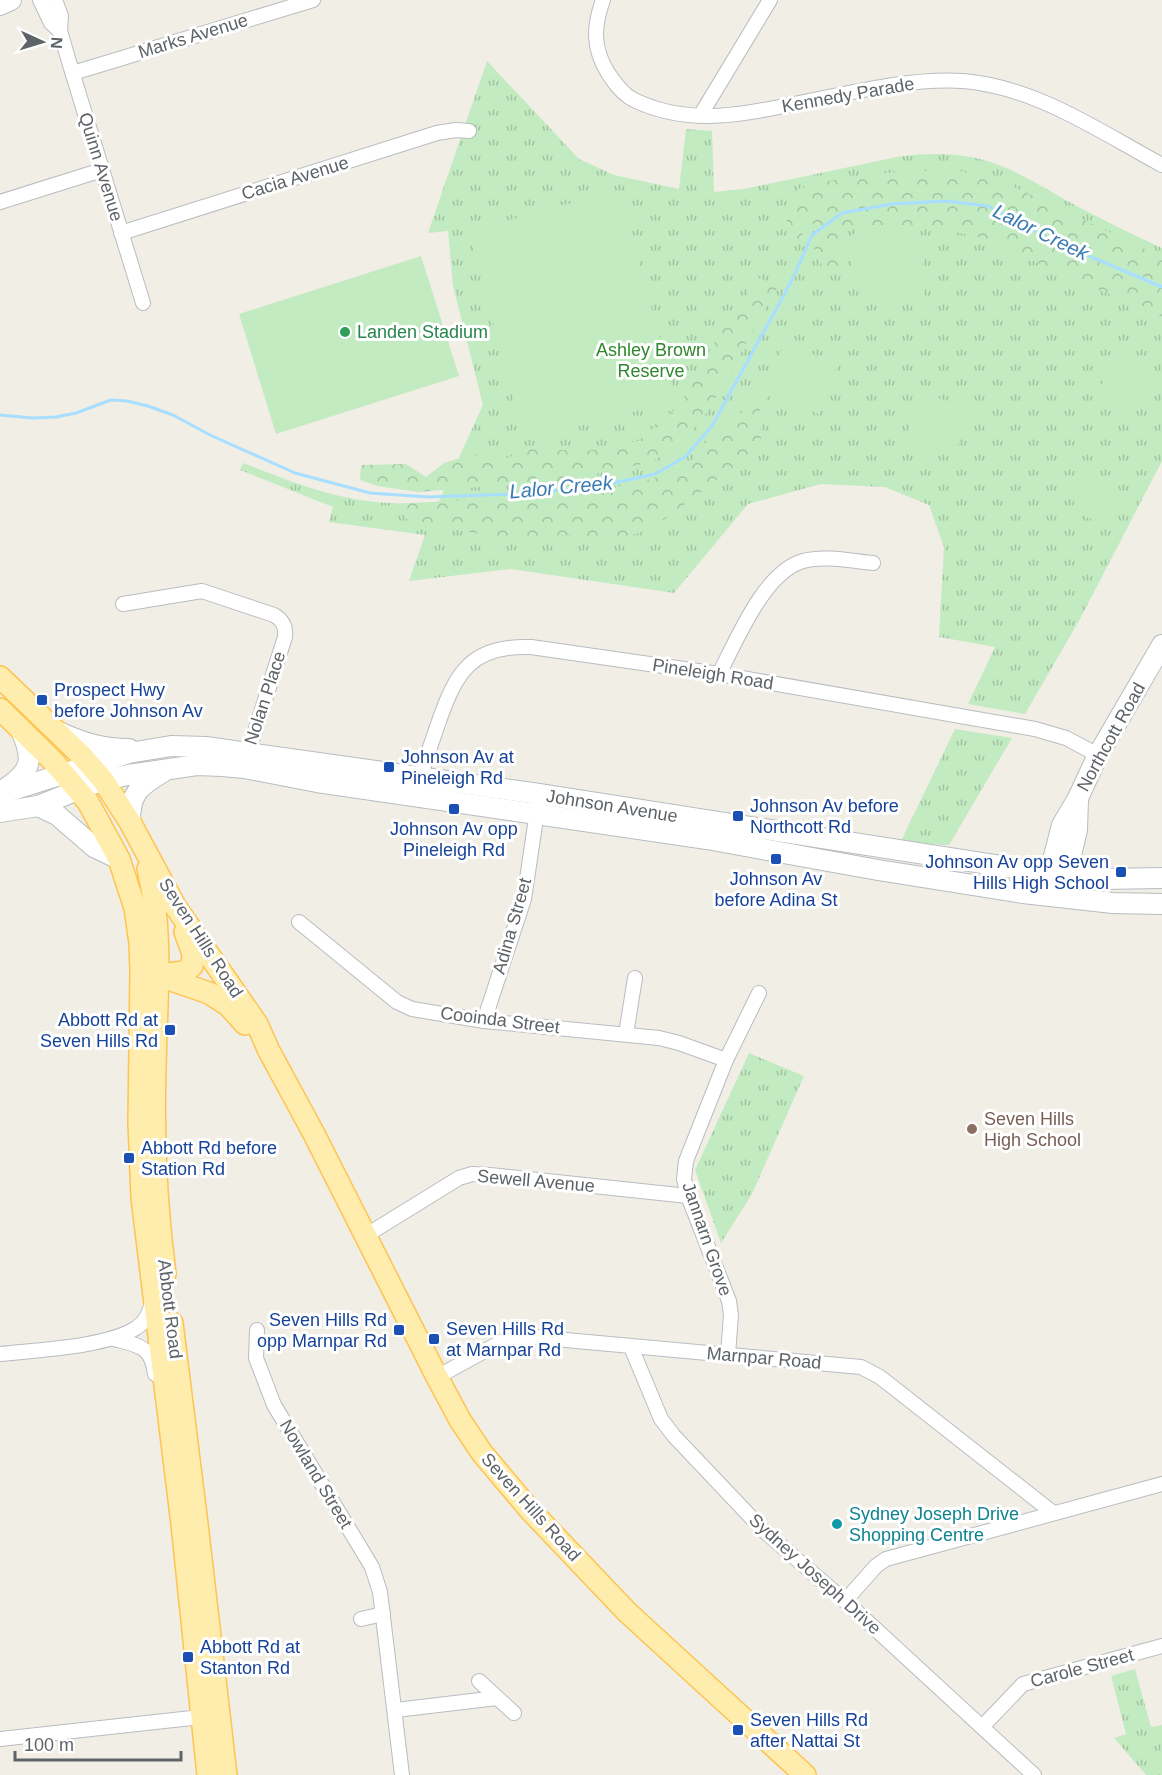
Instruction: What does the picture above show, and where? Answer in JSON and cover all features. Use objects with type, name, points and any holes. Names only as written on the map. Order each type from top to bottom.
[{"type":"main road","points":[[0,5],[11,0]]},
{"type":"main road","name":"Northcott Road","points":[[1053,896],[1057,875],[1077,830],[1078,798],[1098,755],[1162,645]]},
{"type":"main road","name":"Seven Hills Road","points":[[0,677],[97,773],[130,822],[175,906],[252,1016],[437,1377],[460,1420],[482,1453],[530,1510],[627,1612],[805,1775]]},
{"type":"main road","points":[[0,710],[79,790],[104,829],[119,859]]},
{"type":"main road","points":[[51,728],[86,744],[100,747],[152,748]]},
{"type":"main road","points":[[0,793],[19,779],[29,765],[29,750],[21,730]]},
{"type":"main road","name":"Johnson Avenue","points":[[0,812],[38,806],[79,790],[97,773],[129,753],[171,746],[206,747],[246,759],[417,787],[537,814],[707,839],[878,870],[1053,896],[1113,903],[1162,904]]},
{"type":"main road","name":"Johnson Avenue","points":[[0,793],[65,774],[171,768],[246,759]]},
{"type":"main road","points":[[130,822],[131,803],[137,791],[146,782],[171,768]]},
{"type":"main road","name":"Johnson Avenue","points":[[417,787],[539,794],[1057,875],[1162,878]]},
{"type":"main road","points":[[38,806],[63,820],[94,847],[119,859]]},
{"type":"main road","name":"Abbott Road","points":[[141,842],[157,919],[149,973],[139,1154],[142,1207],[170,1427],[211,1716],[225,1775]]},
{"type":"main road","name":"Abbott Road","points":[[119,859],[135,908],[140,943],[149,973],[155,1071],[156,1171],[162,1250],[197,1524],[211,1716],[208,1775]]},
{"type":"main road","points":[[149,973],[184,972],[192,966],[194,961],[175,906]]},
{"type":"main road","name":"Seven Hills Road","points":[[149,973],[209,993],[220,999],[269,1051]]},
{"type":"street","name":"Quinn Avenue","points":[[40,0],[51,23],[60,31]]},
{"type":"street","name":"Quinn Avenue","points":[[55,0],[61,16],[60,31],[143,303]]},
{"type":"street","name":"Marks Avenue","points":[[73,73],[313,0]]},
{"type":"street","name":"Kennedy Parade","points":[[603,0],[597,15],[594,33],[602,63],[618,87],[629,98],[644,104],[678,114],[738,115],[933,80],[989,84],[1035,98],[1162,165]]},
{"type":"street","points":[[700,116],[770,0]]},
{"type":"street","name":"Cacia Avenue","points":[[121,233],[437,133],[456,130],[469,131]]},
{"type":"street","points":[[0,202],[102,170]]},
{"type":"street","points":[[719,674],[759,599],[784,569],[803,561],[819,559],[873,563]]},
{"type":"street","name":"Nolan Place","points":[[123,604],[194,591],[205,592],[274,615],[282,620],[285,637],[246,759]]},
{"type":"street","name":"Pineleigh Road","points":[[417,787],[455,680],[472,661],[490,651],[510,646],[531,646],[719,674],[1035,729],[1066,738],[1098,755]]},
{"type":"street","name":"Adina Street","points":[[484,1021],[524,899],[539,794]]},
{"type":"street","name":"Cooinda Street","points":[[299,922],[397,1002],[412,1009],[484,1021],[626,1034],[679,1043],[726,1060]]},
{"type":"street","points":[[626,1034],[635,978]]},
{"type":"street","name":"Jannarn Grove","points":[[728,1354],[731,1315],[729,1301],[688,1196],[684,1179],[686,1161],[726,1060],[759,993]]},
{"type":"street","name":"Sewell Avenue","points":[[365,1236],[467,1175],[498,1176],[688,1196]]},
{"type":"street","points":[[0,1354],[114,1339],[136,1328],[144,1321],[149,1313],[153,1294]]},
{"type":"street","name":"Nowland Street","points":[[257,1330],[256,1358],[274,1405],[372,1567],[380,1592],[396,1710],[402,1775]]},
{"type":"street","name":"Marnpar Road","points":[[437,1377],[501,1342],[533,1337],[861,1367],[880,1377],[1052,1512]]},
{"type":"street","points":[[114,1339],[147,1351],[153,1366],[159,1400],[170,1427]]},
{"type":"street","name":"Sydney Joseph Drive","points":[[631,1347],[661,1419],[674,1436],[764,1531],[983,1726],[1034,1775]]},
{"type":"street","points":[[845,1602],[876,1566],[886,1559],[1052,1512],[1162,1484]]},
{"type":"street","points":[[361,1619],[383,1614]]},
{"type":"street","name":"Carole Street","points":[[983,1726],[1023,1684],[1162,1646]]},
{"type":"street","points":[[479,1681],[514,1713]]},
{"type":"street","points":[[396,1710],[497,1698]]},
{"type":"street","points":[[0,1739],[211,1716]]},
{"type":"green space","name":"Ashley Brown Reserve","points":[[487,61],[579,159],[614,175],[679,189],[686,129],[712,131],[714,192],[744,189],[897,157],[951,154],[984,160],[1018,173],[1094,215],[1162,248],[1162,461],[1080,619],[1025,714],[968,704],[995,647],[939,637],[944,547],[929,505],[885,487],[821,484],[748,504],[674,593],[511,569],[409,581],[425,535],[329,522],[333,507],[240,470],[243,463],[305,486],[346,497],[367,501],[411,503],[400,511],[428,525],[483,405],[453,286],[448,231],[428,233]]},
{"type":"green space","points":[[902,171],[961,171],[1012,186],[1162,257],[1162,317],[976,236],[920,226],[851,227],[841,240],[840,267],[825,270],[814,252],[817,223],[807,225],[799,241],[788,242],[786,208],[798,189],[822,182]]},
{"type":"green space","points":[[619,190],[677,400],[524,441],[469,231]]},
{"type":"green space","points":[[920,228],[925,301],[858,292],[847,242],[858,229]]},
{"type":"green space","name":"Landen Stadium","points":[[421,256],[459,376],[276,434],[239,314]]},
{"type":"green space","points":[[760,278],[778,287],[708,411],[680,447],[651,462],[567,480],[418,492],[377,486],[360,480],[361,465],[406,464],[426,477],[444,463],[470,455],[509,458],[523,449],[588,451],[638,441],[679,406],[732,311]]},
{"type":"green space","points":[[784,343],[838,364],[819,414],[785,401],[771,377]]},
{"type":"green space","points":[[1112,354],[1155,368],[1143,403],[1135,408],[1098,396]]},
{"type":"green space","points":[[767,387],[771,399],[760,406],[761,443],[736,465],[653,528],[623,538],[570,535],[509,540],[434,527],[408,520],[400,511],[411,503],[586,494],[652,479],[690,462],[723,422],[741,414],[757,388]]},
{"type":"green space","points":[[921,392],[970,409],[954,457],[912,442],[907,433]]},
{"type":"green space","points":[[1084,476],[1120,490],[1109,519],[1099,522],[1071,511]]},
{"type":"green space","points":[[955,729],[1012,738],[949,845],[900,843]]},
{"type":"green space","points":[[749,1053],[804,1076],[752,1194],[721,1243],[695,1170]]},
{"type":"green space","points":[[1135,1669],[1151,1727],[1162,1725],[1162,1775],[1146,1775],[1114,1738],[1126,1734],[1111,1676]]},
{"type":"waterway","name":"Lalor Creek","points":[[0,415],[33,418],[56,417],[76,413],[111,400],[127,401],[173,415],[210,435],[295,473],[370,493],[429,497],[515,494],[595,487],[655,474],[685,457],[712,426],[791,282],[812,235],[842,213],[892,204],[945,201],[988,206],[1056,242],[1162,287]]},
{"type":"place","name":"Landen Stadium","points":[[345,332]]},
{"type":"place","name":"Prospect Hwy before Johnson Av","points":[[42,700]]},
{"type":"place","name":"Johnson Av at Pineleigh Rd","points":[[389,767]]},
{"type":"place","name":"Johnson Av opp Pineleigh Rd","points":[[454,809]]},
{"type":"place","name":"Johnson Av before Northcott Rd","points":[[738,816]]},
{"type":"place","name":"Johnson Av before Adina St","points":[[776,859]]},
{"type":"place","name":"Johnson Av opp Seven Hills High School","points":[[1121,872]]},
{"type":"place","name":"Abbott Rd at Seven Hills Rd","points":[[170,1030]]},
{"type":"place","name":"Seven Hills High School","points":[[972,1129]]},
{"type":"place","name":"Abbott Rd before Station Rd","points":[[129,1158]]},
{"type":"place","name":"Seven Hills Rd opp Marnpar Rd","points":[[399,1330]]},
{"type":"place","name":"Seven Hills Rd at Marnpar Rd","points":[[434,1339]]},
{"type":"place","name":"Sydney Joseph Drive Shopping Centre","points":[[837,1524]]},
{"type":"place","name":"Abbott Rd at Stanton Rd","points":[[188,1657]]},
{"type":"place","name":"Seven Hills Rd after Nattai St","points":[[738,1730]]}]
